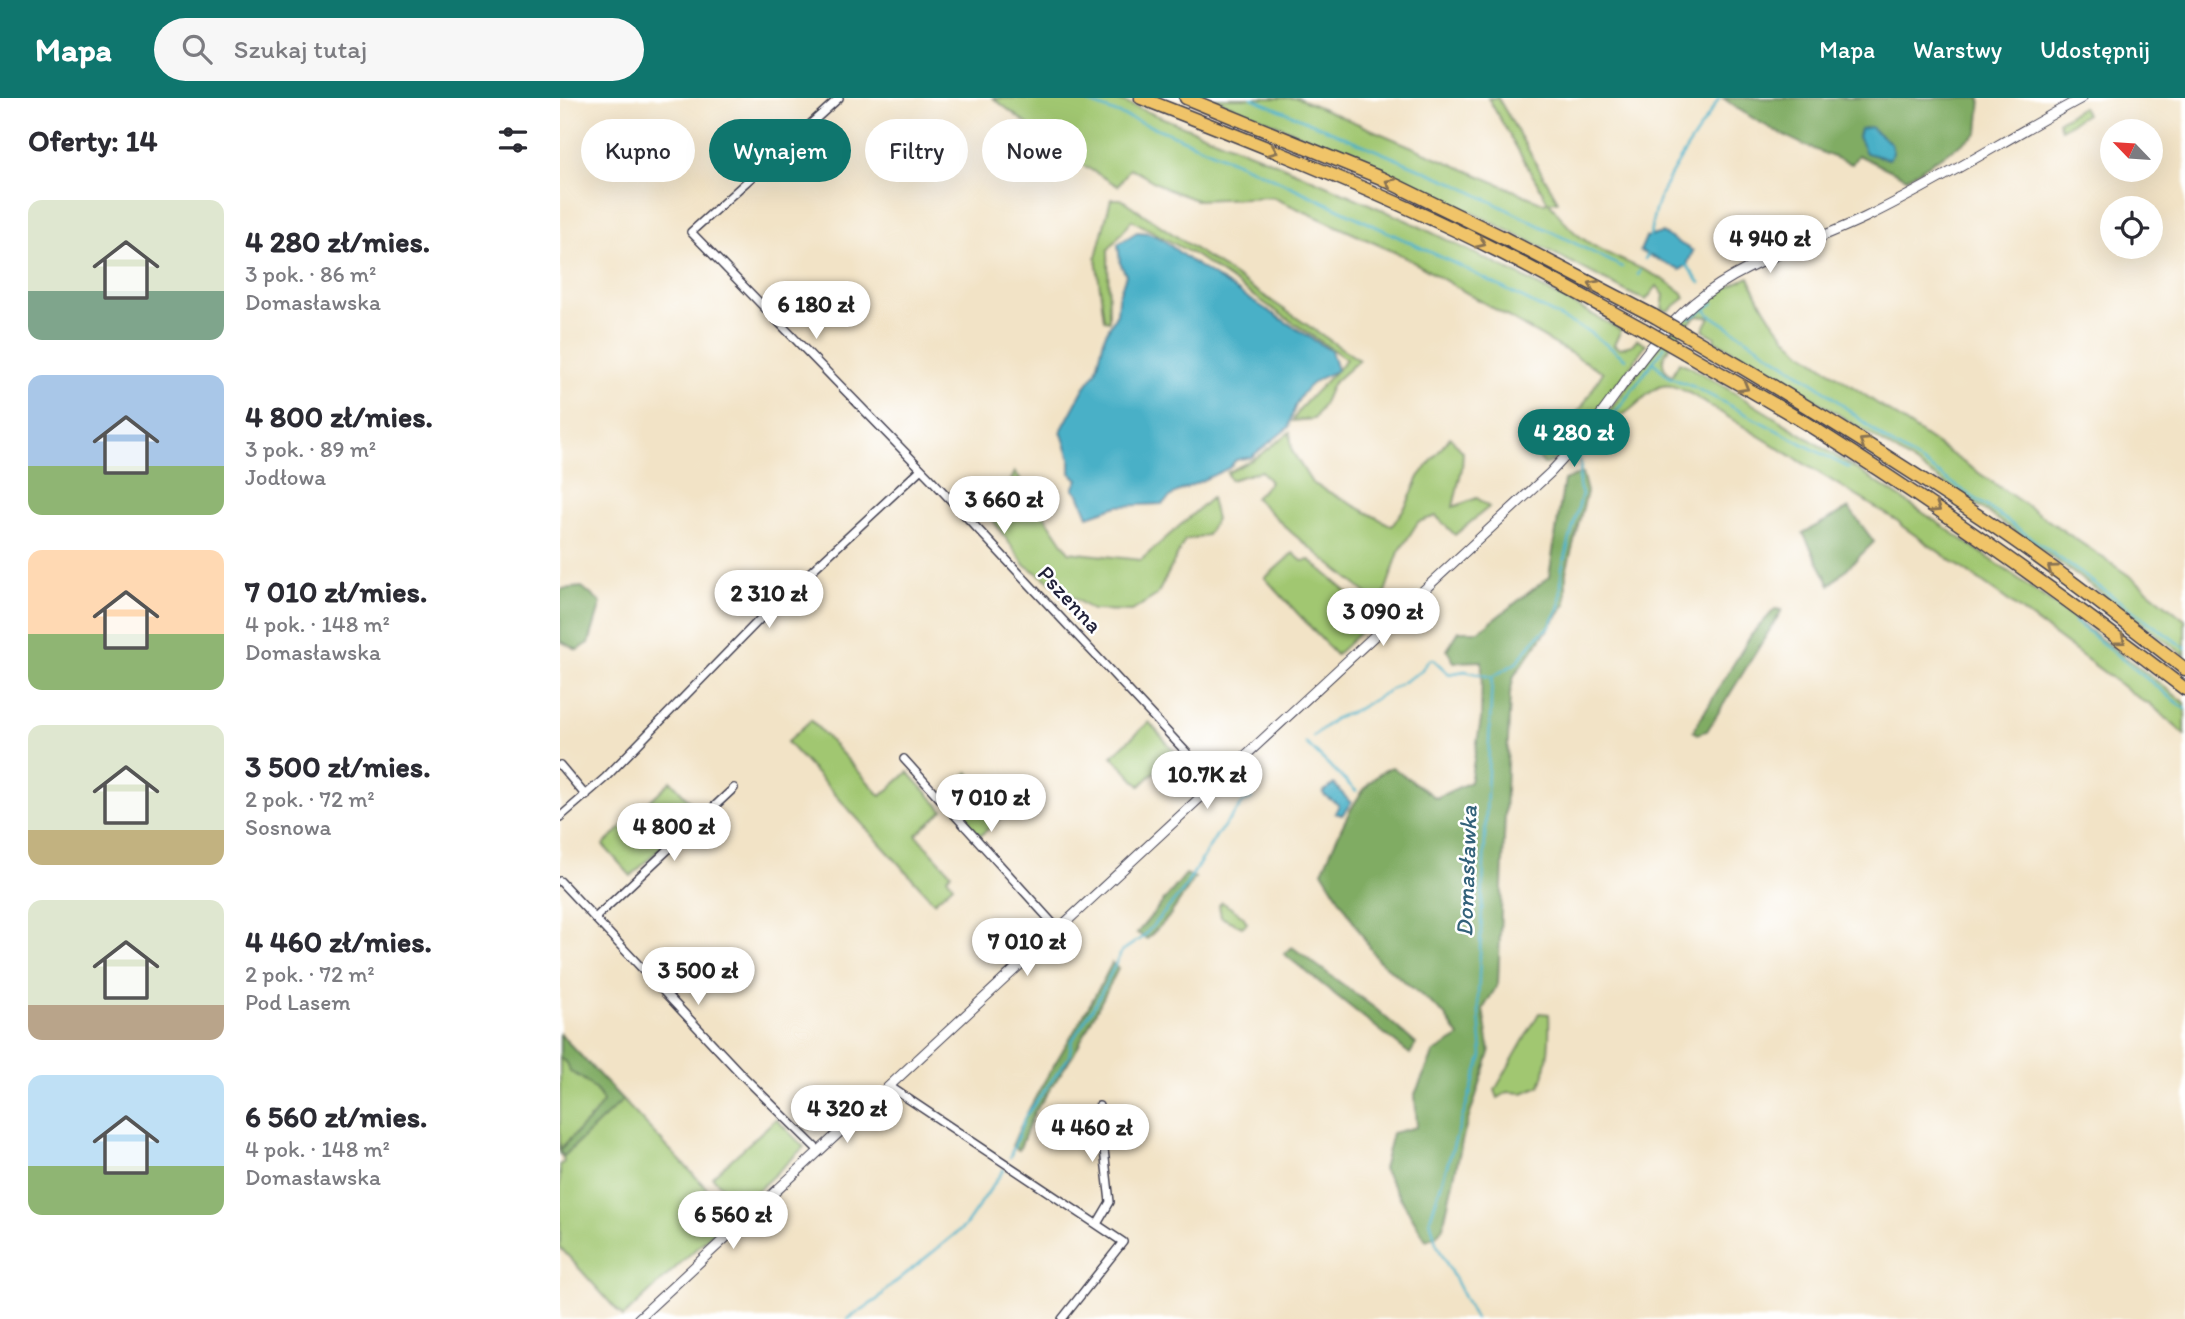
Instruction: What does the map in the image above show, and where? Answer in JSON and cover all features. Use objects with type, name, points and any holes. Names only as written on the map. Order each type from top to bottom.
[{"type":"highway","points":[[1141,98],[1386,199],[1496,250],[1643,329],[1822,433],[1974,533],[2185,689]]},
{"type":"highway","points":[[1186,98],[1381,178],[1654,316],[1831,421],[1982,518],[2185,669]]},
{"type":"street","name":"Pszenna","points":[[839,98],[691,232],[1215,783]]},
{"type":"street","points":[[638,1319],[1550,473],[1593,424],[1650,347],[1678,316],[1718,284],[1768,259],[1864,218],[2082,98]]},
{"type":"street","points":[[560,817],[586,796],[761,618],[920,470]]},
{"type":"street","points":[[904,759],[1058,929]]},
{"type":"street","points":[[560,765],[586,796]]},
{"type":"street","points":[[595,918],[734,788]]},
{"type":"street","points":[[560,881],[741,1074],[819,1151]]},
{"type":"street","points":[[889,1086],[1123,1242],[1062,1319]]},
{"type":"street","points":[[1097,1224],[1111,1202],[1099,1106]]},
{"type":"green space","points":[[993,98],[1113,98],[1271,161],[1408,221],[1521,276],[1621,330],[1614,345],[1620,348],[1632,345],[1637,339],[1646,344],[1582,432],[1554,460],[1544,464],[1539,458],[1582,407],[1603,372],[1401,255],[1272,197],[1196,200],[1167,189],[1130,168],[1118,186],[1087,168],[1087,119],[1021,119]]},
{"type":"green space","points":[[1212,98],[1298,98],[1543,203],[1548,202],[1488,98],[1498,98],[1558,201],[1549,202],[1570,228],[1590,244],[1671,284],[1683,293],[1685,298],[1668,311],[1662,309],[1664,295],[1657,286],[1646,300],[1635,296],[1426,191]]},
{"type":"green space","points":[[1723,98],[1981,98],[1978,133],[1907,178],[1858,155],[1852,164],[1801,144]]},
{"type":"green space","points":[[2082,107],[2086,114],[2061,129],[2058,122]]},
{"type":"green space","points":[[1111,199],[1121,199],[1359,360],[1332,384],[1314,419],[1293,421],[1304,404],[1346,359],[1196,256],[1132,220],[1108,250],[1109,321],[1104,320],[1096,257]]},
{"type":"green space","points":[[1749,277],[1771,318],[1802,352],[2134,579],[2185,620],[2185,656],[2071,571],[1955,490],[1836,413],[1714,340],[1715,337],[1703,330],[1710,317],[1697,316],[1677,338],[1664,357],[1663,364],[1667,372],[1672,376],[1679,362],[1691,367],[1819,445],[2005,569],[2185,703],[2185,735],[2149,703],[2144,702],[1899,522],[1689,393],[1673,386],[1662,386],[1626,413],[1614,416],[1609,411],[1654,350],[1685,317],[1724,289]]},
{"type":"green space","points":[[1290,432],[1292,451],[1312,483],[1392,526],[1407,504],[1419,477],[1450,437],[1463,452],[1453,507],[1477,498],[1489,507],[1455,535],[1436,516],[1418,522],[1399,552],[1384,595],[1377,602],[1292,533],[1255,498],[1270,482],[1261,471],[1230,480],[1227,473],[1257,457]]},
{"type":"green space","points":[[1015,472],[1069,552],[1141,560],[1211,498],[1216,519],[1207,535],[1185,540],[1157,595],[1132,611],[1092,610],[1025,565],[992,519]]},
{"type":"green space","points":[[1582,473],[1587,492],[1566,572],[1566,604],[1514,676],[1510,693],[1498,984],[1483,1009],[1490,1053],[1464,1133],[1443,1227],[1436,1236],[1426,1240],[1383,1169],[1392,1133],[1417,1127],[1415,1094],[1434,1052],[1459,1037],[1443,1013],[1377,959],[1322,871],[1350,812],[1369,784],[1380,774],[1392,767],[1436,798],[1470,782],[1481,720],[1482,661],[1454,662],[1447,650],[1459,631],[1479,631],[1549,577],[1564,480]]},
{"type":"green space","points":[[1849,508],[1874,542],[1830,585],[1803,533]]},
{"type":"green space","points":[[1293,553],[1302,561],[1310,560],[1376,617],[1336,655],[1265,578]]},
{"type":"green space","points":[[582,587],[601,603],[589,643],[577,650],[560,641],[560,591]]},
{"type":"green space","points":[[1775,609],[1782,610],[1707,731],[1697,734],[1693,731],[1751,635]]},
{"type":"green space","points":[[811,720],[881,796],[908,772],[943,810],[916,835],[951,873],[947,877],[953,885],[934,902],[787,742]]},
{"type":"green space","points":[[1149,722],[1175,752],[1140,786],[1112,756]]},
{"type":"green space","points":[[968,772],[1005,814],[980,836],[943,796]]},
{"type":"green space","points":[[671,781],[699,811],[631,876],[603,845]]},
{"type":"green space","points":[[1186,874],[1195,878],[1168,918],[1147,939],[1137,933]]},
{"type":"green space","points":[[1222,902],[1243,916],[1247,923],[1242,927],[1221,917],[1219,905]]},
{"type":"green space","points":[[1292,947],[1376,1009],[1416,1044],[1410,1054],[1284,954]]},
{"type":"green space","points":[[1112,963],[1118,969],[1075,1052],[1034,1113],[1019,1150],[1012,1146],[1023,1122]]},
{"type":"green space","points":[[1539,1013],[1549,1014],[1547,1060],[1540,1086],[1523,1093],[1508,1092],[1498,1098],[1495,1090]]},
{"type":"green space","points":[[560,1034],[732,1215],[623,1317],[560,1247],[560,1165],[564,1162],[560,1152]]},
{"type":"green space","points":[[560,1034],[623,1100],[563,1157],[560,1151],[564,1145],[603,1102],[590,1084],[570,1072],[568,1065],[560,1057]]},
{"type":"green space","points":[[776,1119],[804,1147],[741,1206],[712,1177]]},
{"type":"water","points":[[1870,127],[1891,143],[1893,153],[1889,159],[1866,153],[1858,137],[1860,129]]},
{"type":"water","points":[[1137,232],[1149,233],[1162,239],[1189,260],[1331,351],[1337,370],[1306,389],[1295,407],[1289,427],[1251,457],[1236,460],[1229,468],[1175,493],[1162,504],[1117,506],[1088,516],[1079,494],[1073,489],[1078,479],[1070,473],[1070,458],[1061,431],[1084,388],[1096,372],[1105,335],[1117,313],[1118,298],[1126,275],[1120,263],[1118,244]]},
{"type":"water","points":[[1662,233],[1693,251],[1687,265],[1680,270],[1640,251],[1646,237]]},
{"type":"water","points":[[1334,784],[1351,803],[1342,815],[1335,813],[1339,805],[1323,792]]},
{"type":"waterway","points":[[1077,98],[1166,132],[1275,179],[1460,266],[1589,332],[1626,359]]},
{"type":"waterway","points":[[1252,98],[1456,184],[1622,267]]},
{"type":"waterway","name":"Domasławka","points":[[1650,238],[1653,219],[1667,182],[1719,98]]},
{"type":"waterway","points":[[1645,259],[1648,254]]},
{"type":"waterway","name":"Domasławka","points":[[1685,263],[1700,283]]},
{"type":"waterway","points":[[1638,275],[1640,271]]},
{"type":"waterway","name":"Domasławka","points":[[1690,318],[1714,303]]},
{"type":"waterway","points":[[1705,308],[1709,314],[1820,387],[1887,441],[1999,515],[2185,648]]},
{"type":"waterway","name":"Domasławka","points":[[1615,413],[1665,346]]},
{"type":"waterway","points":[[1653,362],[1669,377],[1694,387],[1849,468]]},
{"type":"waterway","name":"Domasławka","points":[[1475,1319],[1436,1243],[1430,1219],[1482,1056],[1478,999],[1492,677],[1516,663],[1536,638],[1550,626],[1560,607],[1562,568],[1582,494],[1578,458],[1589,445]]},
{"type":"waterway","points":[[2073,620],[2185,709]]},
{"type":"waterway","points":[[1313,737],[1334,719],[1358,709],[1420,672],[1429,660],[1433,659],[1449,674],[1465,671],[1491,677]]},
{"type":"waterway","points":[[1306,743],[1356,791]]},
{"type":"waterway","points":[[1010,1157],[1025,1117],[1069,1057],[1072,1041],[1096,1003],[1122,951],[1143,937],[1182,892],[1216,836],[1243,803],[1252,798]]},
{"type":"waterway","points":[[848,1319],[878,1299],[965,1226],[1004,1169]]}]
